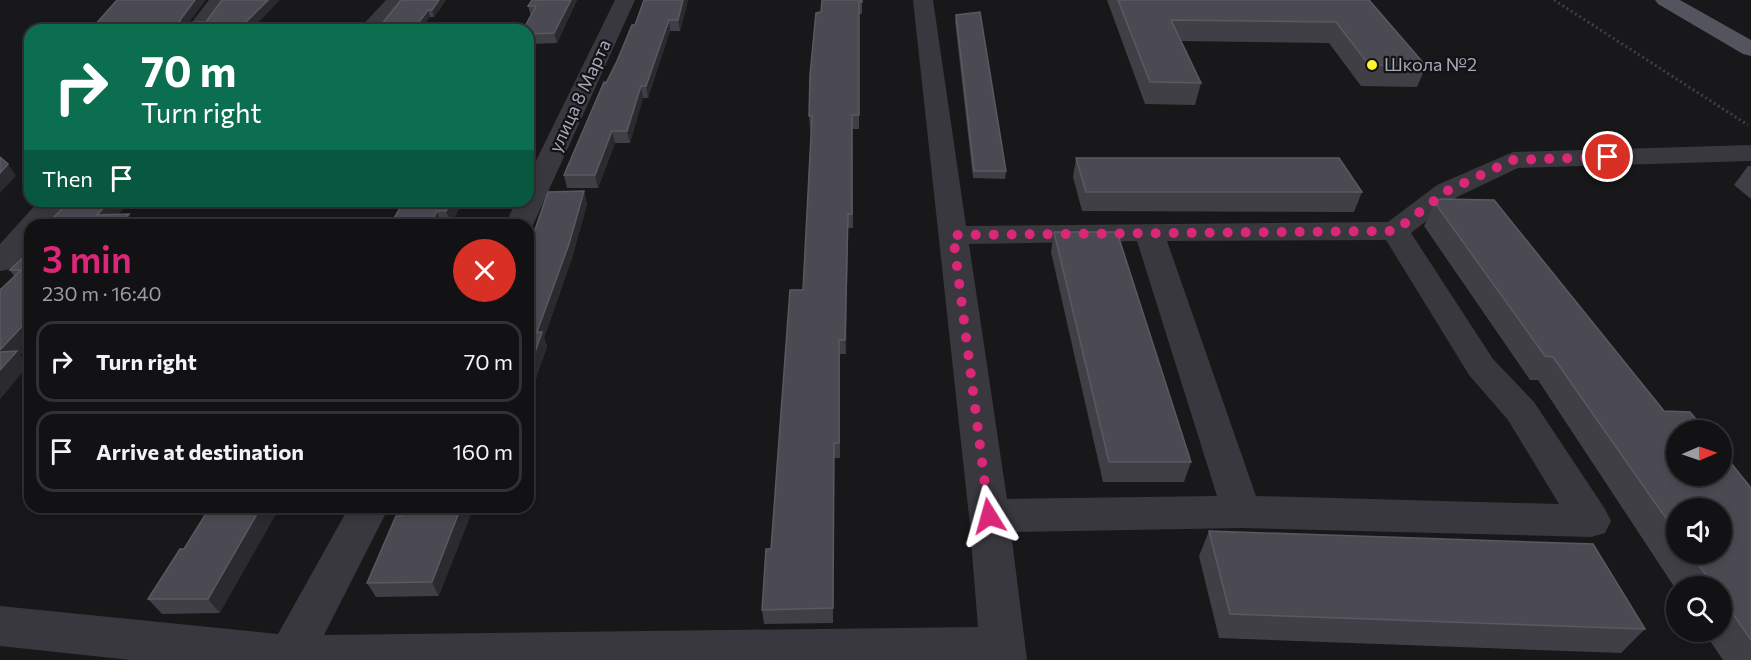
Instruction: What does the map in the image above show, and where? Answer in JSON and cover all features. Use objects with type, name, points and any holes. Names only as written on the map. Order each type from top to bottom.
[{"type":"main road","points":[[1665,0],[1751,48]]},
{"type":"street","points":[[201,24],[219,0]]},
{"type":"street","points":[[375,24],[397,0]]},
{"type":"street","name":"улица 8 Марта","points":[[534,193],[626,0]]},
{"type":"street","points":[[0,626],[288,658],[1003,653],[989,516],[923,0]]},
{"type":"street","points":[[953,235],[1395,231],[1447,191],[1513,160],[1751,153]]},
{"type":"street","points":[[38,219],[50,207]]},
{"type":"street","points":[[989,516],[1242,512],[1591,521],[1521,411],[1481,367],[1395,231]]},
{"type":"street","points":[[1149,232],[1242,512]]},
{"type":"street","points":[[0,262],[24,236]]},
{"type":"street","points":[[288,658],[366,513]]},
{"type":"path","points":[[1554,0],[1751,128]]},
{"type":"building","points":[[117,0],[195,0],[180,23],[206,22],[222,0],[268,0],[244,24],[96,24]]},
{"type":"building","points":[[401,0],[439,0],[418,24],[382,24]]},
{"type":"building","points":[[532,0],[571,0],[554,33],[534,34],[534,24],[526,24],[536,6],[528,6]]},
{"type":"building","points":[[644,0],[683,0],[678,20],[669,20],[646,86],[641,86],[627,131],[612,131],[595,175],[564,175],[604,82],[606,83],[617,61],[632,25],[635,25]]},
{"type":"building","points":[[822,0],[862,0],[859,2],[859,115],[852,115],[852,214],[848,214],[845,340],[839,340],[839,443],[834,443],[833,608],[762,610],[766,549],[771,549],[790,290],[803,290],[812,116],[809,116],[810,75],[816,13],[821,12]]},
{"type":"building","points":[[1118,0],[1369,0],[1426,66],[1369,65],[1336,22],[1171,20],[1201,83],[1150,82]]},
{"type":"building","points":[[980,12],[1006,171],[974,171],[956,15]]},
{"type":"building","points":[[0,157],[8,164],[0,173]]},
{"type":"building","points":[[1076,158],[1339,158],[1362,192],[1086,192]]},
{"type":"building","points":[[584,191],[569,244],[537,332],[542,332],[534,355],[534,233],[548,192]]},
{"type":"building","points":[[1440,199],[1494,200],[1664,411],[1690,412],[1697,420],[1666,420],[1666,486],[1732,486],[1732,464],[1751,488],[1751,640],[1732,612],[1732,576],[1707,576],[1698,564],[1732,564],[1732,498],[1666,498],[1666,518],[1553,357],[1545,356],[1435,203]]},
{"type":"building","points":[[64,207],[104,207],[97,215],[129,214],[124,219],[52,219]]},
{"type":"building","points":[[400,207],[448,207],[446,211],[437,211],[433,219],[394,219]]},
{"type":"building","points":[[1054,232],[1117,232],[1191,462],[1109,462]]},
{"type":"building","points":[[24,256],[24,324],[0,350],[0,290],[21,270],[10,270]]},
{"type":"building","points":[[17,351],[0,370],[0,352]]},
{"type":"building","points":[[206,513],[258,513],[208,599],[148,599],[180,549],[184,549]]},
{"type":"building","points":[[402,513],[459,513],[432,582],[367,583],[396,516],[401,516]]},
{"type":"building","points":[[1209,531],[1593,544],[1645,629],[1230,614]]},
{"type":"place","name":"Школа №2","points":[[1372,65]]},
{"type":"route","points":[[989,516],[953,235],[1395,231],[1447,191],[1513,160],[1608,157]]}]
